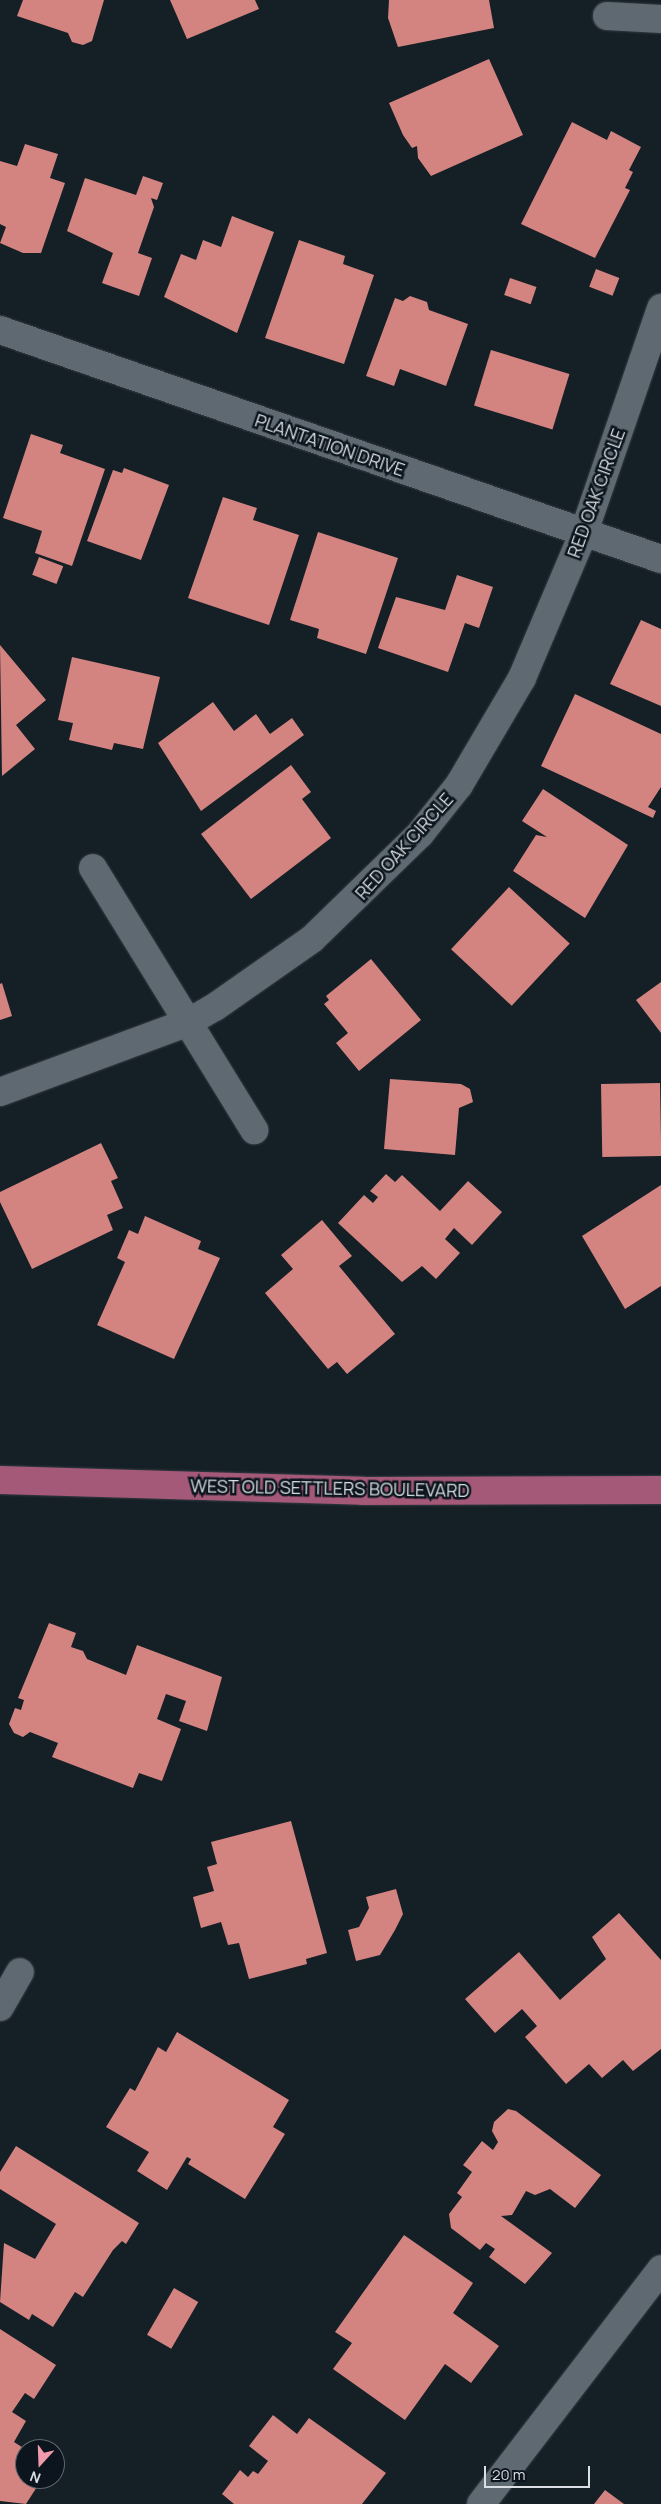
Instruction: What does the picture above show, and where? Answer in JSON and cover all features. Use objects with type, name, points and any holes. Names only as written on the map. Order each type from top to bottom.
[{"type":"main road","name":"WEST OLD SETTLERS BOULEVARD","points":[[0,1480],[363,1491],[661,1490]]},
{"type":"street","points":[[607,16],[661,19]]},
{"type":"street","name":"RED OAK CIRCLE","points":[[0,1092],[187,1022],[265,976],[312,938],[420,834],[459,785],[518,686],[584,532],[661,308]]},
{"type":"street","name":"PLANTATION DRIVE","points":[[0,330],[661,559]]},
{"type":"street","points":[[93,868],[254,1130]]},
{"type":"street","points":[[0,2007],[20,1972]]},
{"type":"street","points":[[481,2504],[661,2269]]},
{"type":"building","points":[[23,0],[104,0],[92,41],[83,45],[72,42],[68,33],[17,16]]},
{"type":"building","points":[[170,0],[255,0],[259,9],[187,39]]},
{"type":"building","points":[[389,0],[489,0],[494,28],[398,47],[388,18]]},
{"type":"building","points":[[489,59],[523,135],[431,176],[418,158],[417,146],[412,148],[403,135],[389,103]]},
{"type":"building","points":[[572,122],[607,140],[611,131],[641,147],[629,170],[633,172],[625,188],[630,190],[595,258],[521,224]]},
{"type":"building","points":[[25,144],[58,154],[50,178],[65,183],[41,253],[23,253],[0,243],[6,227],[0,224],[0,161],[17,166]]},
{"type":"building","points":[[143,176],[163,183],[157,200],[151,198],[154,207],[138,253],[152,258],[139,296],[102,283],[113,253],[67,231],[85,178],[136,195]]},
{"type":"building","points":[[232,216],[274,232],[237,333],[164,297],[181,254],[196,260],[203,240],[221,247]]},
{"type":"building","points":[[299,240],[345,256],[343,264],[374,275],[344,364],[265,338]]},
{"type":"building","points":[[596,269],[619,278],[613,296],[589,287]]},
{"type":"building","points":[[510,278],[536,287],[531,304],[504,295]]},
{"type":"building","points":[[410,296],[427,302],[429,310],[468,324],[446,386],[400,369],[394,386],[366,376],[395,298],[403,301]]},
{"type":"building","points":[[491,350],[569,374],[552,429],[474,405]]},
{"type":"building","points":[[31,434],[63,445],[60,453],[105,469],[72,566],[35,553],[42,531],[3,518]]},
{"type":"building","points":[[124,468],[169,485],[141,560],[87,541],[113,470],[122,473]]},
{"type":"building","points":[[223,497],[257,508],[253,520],[299,535],[269,625],[188,598]]},
{"type":"building","points":[[318,532],[398,558],[366,654],[317,638],[319,629],[290,620]]},
{"type":"building","points":[[39,557],[63,566],[56,584],[32,575]]},
{"type":"building","points":[[457,575],[493,587],[479,628],[465,623],[448,672],[378,648],[396,597],[445,610]]},
{"type":"building","points":[[641,620],[661,629],[661,706],[610,684]]},
{"type":"building","points":[[0,645],[46,700],[16,725],[35,749],[2,776]]},
{"type":"building","points":[[72,657],[160,677],[143,749],[114,743],[112,750],[69,740],[73,723],[58,720]]},
{"type":"building","points":[[575,694],[661,734],[661,787],[648,807],[656,811],[653,818],[541,766]]},
{"type":"building","points":[[213,702],[234,731],[256,714],[270,734],[292,718],[304,735],[201,811],[158,743]]},
{"type":"building","points":[[291,765],[311,792],[302,799],[331,838],[251,899],[201,834]]},
{"type":"building","points":[[543,789],[628,845],[585,918],[513,871],[536,835],[547,837],[522,821]]},
{"type":"building","points":[[509,887],[570,944],[512,1006],[451,949]]},
{"type":"building","points":[[371,959],[421,1020],[359,1071],[336,1043],[348,1033],[324,1004],[329,1000],[326,996]]},
{"type":"building","points":[[661,982],[661,1033],[636,1000]]},
{"type":"building","points":[[2,983],[12,1016],[0,1020],[0,984]]},
{"type":"building","points":[[390,1079],[461,1084],[470,1089],[473,1102],[459,1108],[455,1155],[384,1149]]},
{"type":"building","points":[[660,1083],[661,1156],[602,1157],[601,1084]]},
{"type":"building","points":[[101,1143],[118,1178],[111,1181],[123,1208],[107,1215],[113,1230],[32,1269],[0,1202],[0,1192]]},
{"type":"building","points":[[386,1174],[395,1182],[402,1175],[440,1211],[468,1181],[502,1212],[472,1245],[454,1228],[445,1239],[460,1253],[436,1279],[422,1266],[402,1282],[338,1223],[364,1195],[373,1203],[378,1197],[370,1191]]},
{"type":"building","points":[[661,1185],[661,1286],[625,1309],[582,1236]]},
{"type":"building","points":[[145,1216],[201,1241],[198,1249],[220,1258],[174,1359],[97,1325],[125,1262],[117,1258],[129,1230],[138,1234]]},
{"type":"building","points":[[322,1220],[352,1256],[339,1266],[395,1334],[347,1374],[337,1362],[328,1369],[265,1293],[293,1269],[281,1255]]},
{"type":"building","points":[[49,1623],[76,1633],[71,1647],[83,1651],[87,1659],[126,1675],[137,1645],[222,1677],[207,1731],[179,1721],[186,1701],[166,1694],[157,1719],[181,1729],[162,1781],[139,1773],[133,1788],[52,1757],[58,1743],[30,1732],[23,1737],[14,1733],[9,1724],[15,1708],[21,1710],[24,1700],[18,1698]]},
{"type":"building","points":[[291,1821],[327,1953],[306,1959],[307,1964],[249,1979],[239,1943],[228,1945],[221,1922],[201,1928],[193,1897],[214,1891],[207,1867],[217,1864],[211,1842]]},
{"type":"building","points":[[396,1889],[403,1914],[395,1930],[380,1955],[356,1961],[348,1930],[359,1927],[369,1908],[366,1897]]},
{"type":"building","points":[[619,1913],[661,1960],[661,2049],[633,2071],[623,2060],[602,2078],[589,2064],[566,2084],[525,2037],[537,2026],[522,2009],[495,2033],[465,1999],[519,1952],[560,2000],[606,1959],[592,1937]]},
{"type":"building","points":[[177,2032],[289,2100],[273,2127],[285,2134],[245,2199],[188,2164],[191,2159],[187,2157],[167,2190],[137,2171],[149,2152],[106,2127],[130,2088],[135,2091],[158,2047],[166,2052]]},
{"type":"building","points":[[508,2109],[516,2111],[601,2175],[575,2208],[550,2189],[535,2195],[526,2191],[512,2215],[501,2216],[552,2253],[525,2284],[489,2257],[495,2249],[486,2243],[480,2250],[451,2228],[449,2214],[462,2197],[457,2193],[472,2172],[463,2165],[482,2141],[493,2150],[498,2142],[492,2131],[494,2122]]},
{"type":"building","points":[[16,2146],[139,2223],[126,2244],[122,2241],[113,2250],[83,2297],[75,2292],[53,2327],[32,2314],[29,2320],[0,2302],[4,2243],[35,2259],[56,2224],[0,2189],[0,2172]]},
{"type":"building","points":[[404,2235],[473,2283],[453,2313],[499,2346],[471,2383],[445,2364],[405,2420],[333,2369],[352,2343],[335,2332]]},
{"type":"building","points":[[174,2288],[198,2302],[171,2349],[147,2335]]},
{"type":"building","points":[[0,2329],[56,2365],[34,2399],[25,2393],[12,2412],[26,2421],[14,2442],[15,2489],[36,2489],[26,2504],[0,2501]]},
{"type":"building","points":[[273,2415],[297,2434],[309,2418],[386,2473],[362,2504],[234,2504],[222,2494],[240,2470],[248,2477],[253,2471],[258,2474],[268,2461],[249,2446]]},
{"type":"building","points":[[605,2490],[624,2504],[594,2504]]}]
